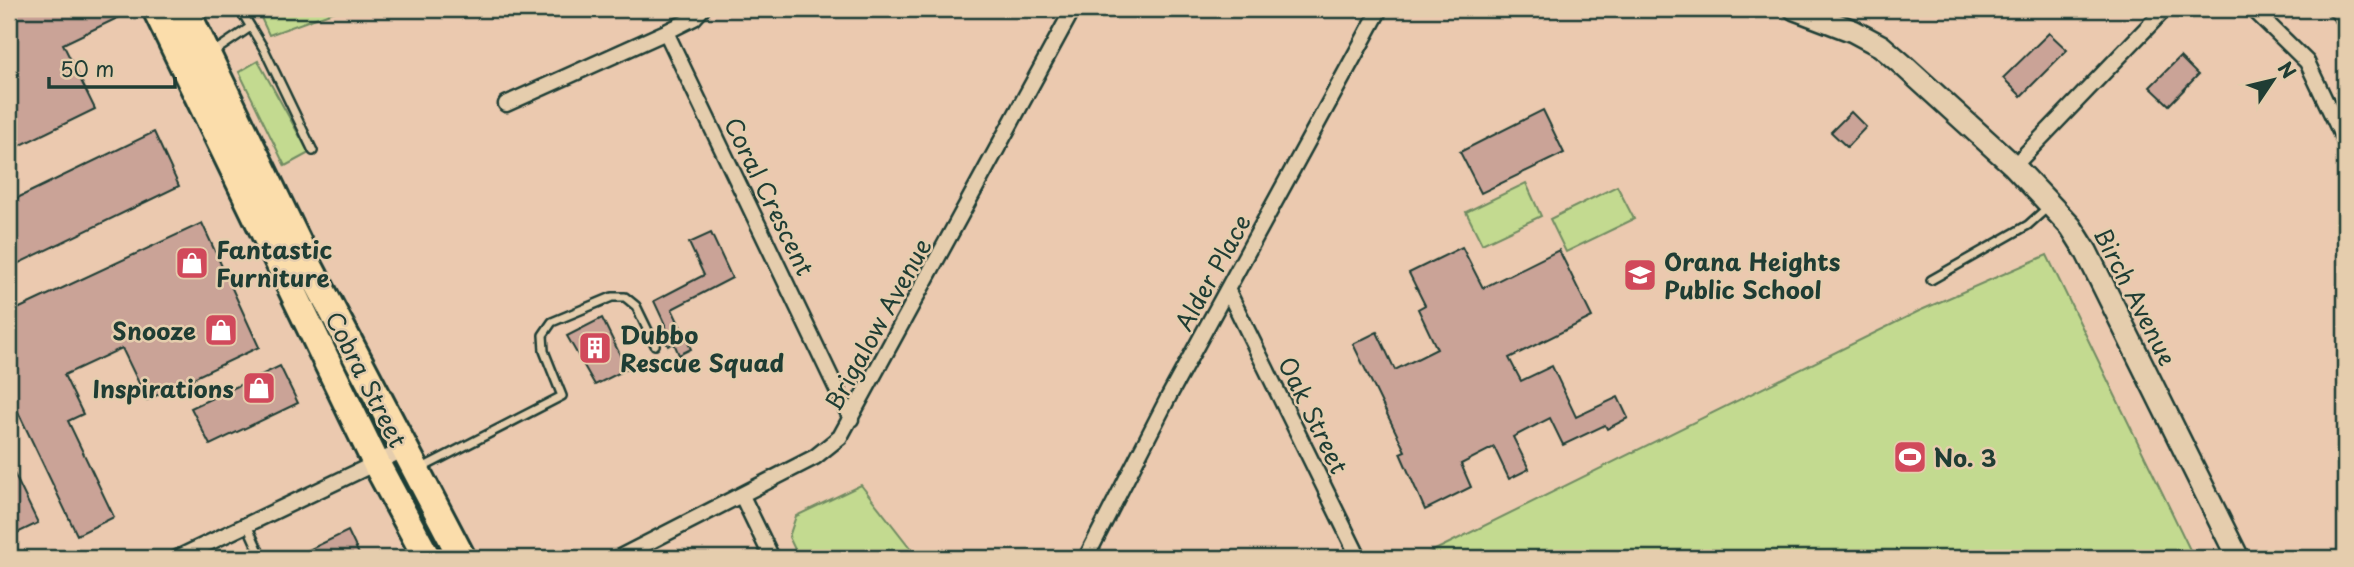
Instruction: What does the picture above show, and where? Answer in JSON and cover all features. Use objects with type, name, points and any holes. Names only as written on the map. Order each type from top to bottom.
[{"type":"highway","name":"Cobra Street","points":[[156,9],[376,463],[427,558]]},
{"type":"highway","name":"Cobra Street","points":[[186,9],[409,461],[462,558]]},
{"type":"street","points":[[506,104],[666,32],[694,18],[702,9]]},
{"type":"street","name":"Brigalow Avenue","points":[[618,558],[815,457],[840,437],[1073,9]]},
{"type":"street","name":"Alder Place","points":[[1086,558],[1169,396],[1380,9]]},
{"type":"street","name":"Birch Avenue","points":[[1795,9],[1853,31],[1881,46],[2014,166],[2051,204],[2086,251],[2238,558]]},
{"type":"street","points":[[2014,166],[2165,9]]},
{"type":"street","points":[[2253,9],[2306,62],[2345,142]]},
{"type":"street","name":"Coral Crescent","points":[[666,32],[851,419]]},
{"type":"street","name":"Oak Street","points":[[1228,291],[1359,558]]},
{"type":"street","points":[[177,558],[376,463],[409,461]]},
{"type":"street","points":[[742,496],[772,558]]},
{"type":"lane","points":[[240,9],[264,49],[313,151]]},
{"type":"lane","points":[[208,55],[249,28]]},
{"type":"lane","points":[[1931,279],[2028,226],[2051,204]]},
{"type":"lane","points":[[409,461],[562,396],[544,351],[543,335],[552,322],[612,297],[625,297],[636,306],[655,345]]},
{"type":"lane","points":[[247,525],[262,558]]},
{"type":"green space","points":[[257,9],[341,9],[269,35]]},
{"type":"green space","points":[[258,61],[309,153],[285,166],[239,72]]},
{"type":"green space","points":[[1526,183],[1541,216],[1482,244],[1466,212]]},
{"type":"green space","points":[[1617,186],[1634,219],[1566,252],[1550,219]]},
{"type":"green space","points":[[2047,255],[2194,558],[1419,558],[1919,311]]},
{"type":"green space","points":[[861,485],[918,558],[799,558],[789,537],[796,516]]},
{"type":"building","points":[[9,9],[136,9],[63,44],[95,109],[9,151]]},
{"type":"building","points":[[2323,9],[2345,9],[2345,32]]},
{"type":"building","points":[[2049,33],[2067,50],[2021,96],[2003,78]]},
{"type":"building","points":[[2180,57],[2198,75],[2169,105],[2150,87]]},
{"type":"building","points":[[1543,110],[1564,153],[1481,193],[1460,152]]},
{"type":"building","points":[[1851,112],[1866,127],[1847,147],[1831,132]]},
{"type":"building","points":[[154,132],[179,186],[15,265],[9,251],[9,202]]},
{"type":"building","points":[[202,223],[259,347],[147,400],[122,348],[64,375],[83,414],[68,421],[114,517],[77,535],[9,393],[9,313]]},
{"type":"building","points":[[711,233],[732,278],[672,309],[691,349],[679,355],[674,343],[668,346],[663,334],[668,331],[654,301],[704,275],[689,243]]},
{"type":"building","points":[[1462,247],[1483,288],[1559,250],[1592,317],[1509,358],[1521,381],[1552,366],[1576,417],[1618,397],[1628,418],[1607,429],[1605,425],[1563,445],[1550,418],[1513,437],[1529,469],[1509,479],[1494,447],[1461,464],[1471,487],[1425,510],[1400,453],[1405,451],[1353,344],[1377,332],[1395,370],[1437,349],[1418,309],[1425,305],[1409,273]]},
{"type":"building","name":"Dubbo Rescue Squad","points":[[602,318],[627,369],[595,385],[567,336]]},
{"type":"building","points":[[280,366],[298,403],[210,445],[191,408]]},
{"type":"building","points":[[9,463],[38,523],[9,537]]},
{"type":"building","points":[[348,531],[359,554],[350,558],[292,558]]},
{"type":"place","name":"Fantastic Furniture","points":[[192,263]]},
{"type":"place","name":"Orana Heights Public School","points":[[1640,275]]},
{"type":"place","name":"Snooze","points":[[221,330]]},
{"type":"place","name":"Dubbo Rescue Squad","points":[[595,348]]},
{"type":"place","name":"Inspirations","points":[[259,388]]},
{"type":"place","name":"No. 3","points":[[1910,457]]}]
